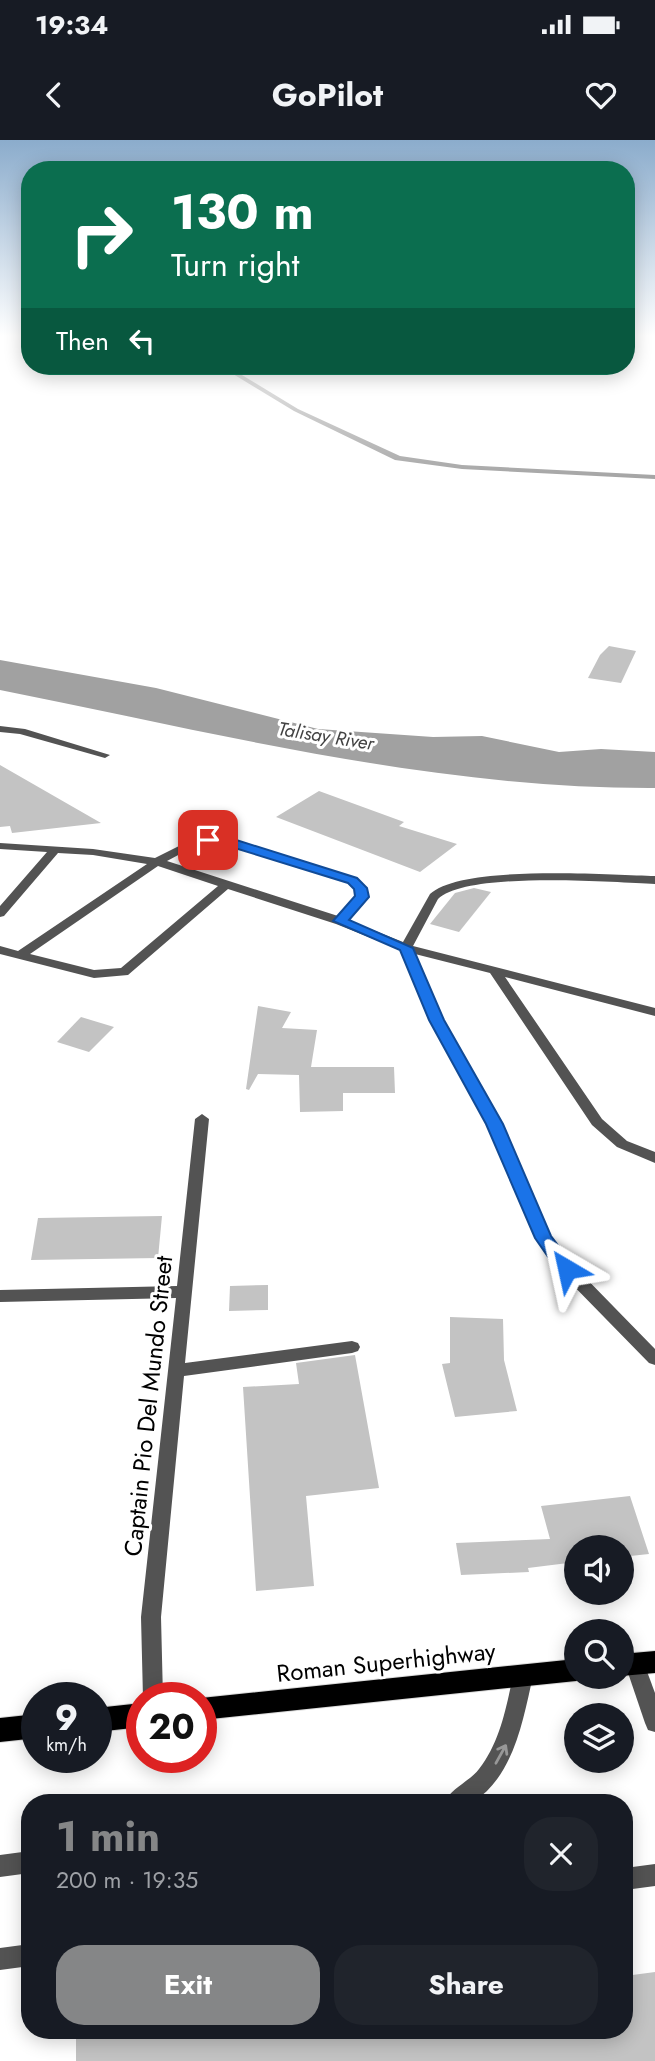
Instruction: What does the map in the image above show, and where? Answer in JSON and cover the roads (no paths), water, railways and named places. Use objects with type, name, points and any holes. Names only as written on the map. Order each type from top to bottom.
[{"type":"main road","name":"Roman Superhighway","points":[[217,1707],[564,1671]]},
{"type":"main road","points":[[0,1730],[21,1728]]},
{"type":"street","points":[[333,428],[398,458],[462,467],[655,477]]},
{"type":"street","points":[[0,729],[21,731],[105,755]]},
{"type":"street","points":[[20,955],[157,862],[195,842],[226,841],[353,880],[360,888],[362,897],[340,921]]},
{"type":"street","points":[[0,846],[56,849],[157,862],[340,921],[406,948],[655,1012]]},
{"type":"street","points":[[0,913],[56,849]]},
{"type":"street","points":[[406,948],[437,893],[462,883],[597,878],[655,880]]},
{"type":"street","points":[[0,950],[94,974],[124,972],[227,884]]},
{"type":"street","points":[[406,948],[437,1020],[495,1124],[544,1238],[567,1269],[655,1359]]},
{"type":"street","points":[[496,973],[597,1122],[622,1144],[655,1157]]},
{"type":"street","name":"Captain Pio Del Mundo Street","points":[[153,1682],[151,1617],[202,1119]]},
{"type":"street","points":[[0,1296],[184,1292]]},
{"type":"street","points":[[176,1371],[352,1347]]},
{"type":"street","points":[[637,1664],[655,1723]]},
{"type":"street","points":[[465,1794],[488,1776],[508,1740],[523,1676]]},
{"type":"street","points":[[0,1866],[21,1864]]},
{"type":"street","points":[[633,1878],[655,1875]]},
{"type":"street","points":[[0,1959],[21,1956]]},
{"type":"water","name":"Talisay River","points":[[0,660],[156,688],[318,729],[433,737],[482,736],[559,752],[601,749],[655,752],[655,788],[572,786],[490,779],[408,769],[244,740],[0,690]]}]
